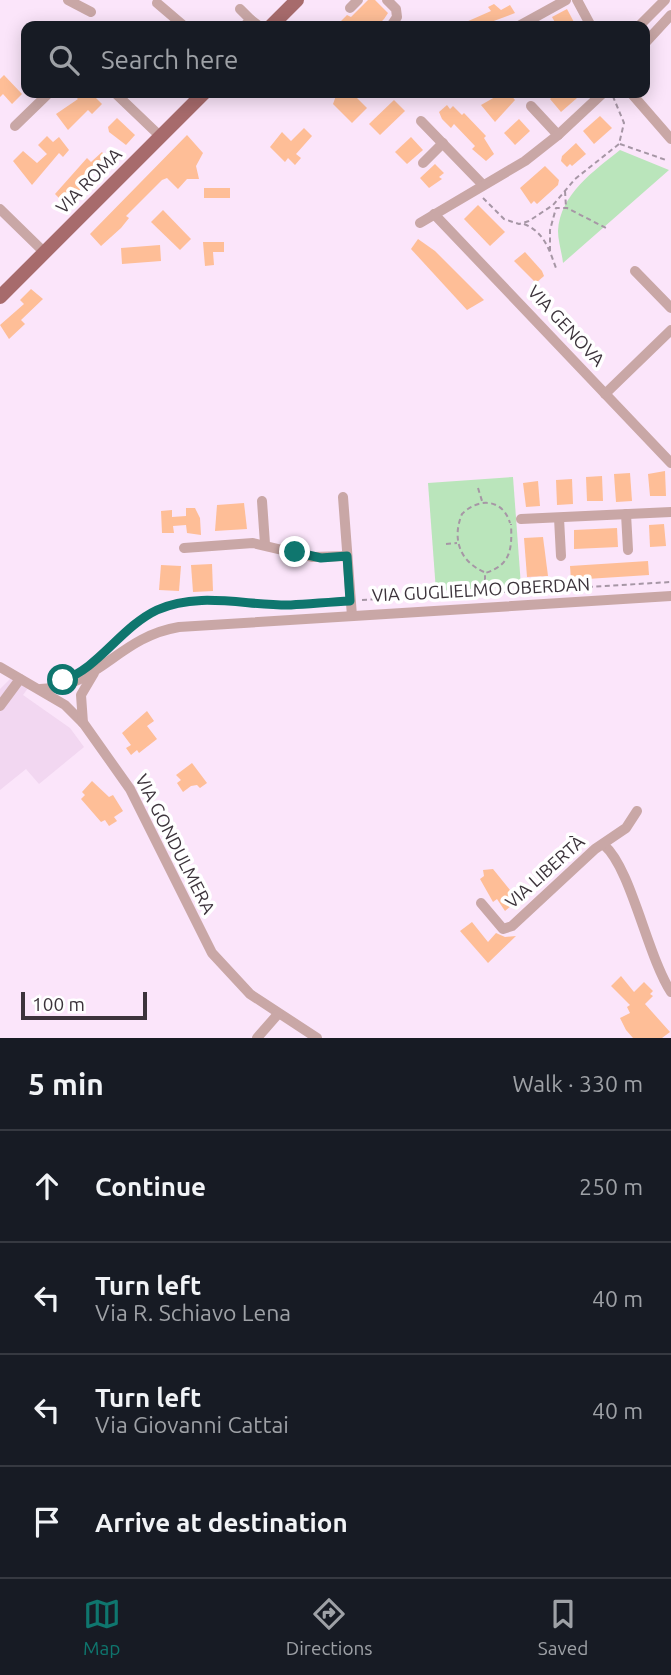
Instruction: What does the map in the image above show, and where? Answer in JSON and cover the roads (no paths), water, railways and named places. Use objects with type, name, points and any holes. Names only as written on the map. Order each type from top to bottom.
[{"type":"main road","points":[[276,21],[297,0]]},
{"type":"main road","name":"VIA ROMA","points":[[0,297],[199,98]]},
{"type":"street","points":[[68,0],[91,12]]},
{"type":"street","points":[[387,0],[396,9],[394,21]]},
{"type":"street","points":[[528,21],[566,0]]},
{"type":"street","points":[[577,0],[588,21]]},
{"type":"street","points":[[644,21],[666,0]]},
{"type":"street","points":[[157,3],[178,21]]},
{"type":"street","points":[[240,9],[249,21]]},
{"type":"street","points":[[650,38],[671,15]]},
{"type":"street","points":[[15,126],[44,98]]},
{"type":"street","points":[[120,98],[161,137]]},
{"type":"street","points":[[420,223],[525,161],[558,135],[594,98]]},
{"type":"street","points":[[635,98],[671,139]]},
{"type":"street","points":[[531,106],[558,135]]},
{"type":"street","points":[[421,121],[479,187]]},
{"type":"street","points":[[423,163],[443,143]]},
{"type":"street","points":[[0,209],[44,252]]},
{"type":"street","name":"VIA GENOVA","points":[[434,214],[671,463]]},
{"type":"street","points":[[635,271],[671,308]]},
{"type":"street","points":[[605,394],[671,330]]},
{"type":"street","points":[[343,497],[352,616]]},
{"type":"street","points":[[262,501],[265,544]]},
{"type":"street","points":[[516,521],[671,512]]},
{"type":"street","points":[[626,514],[628,550]]},
{"type":"street","points":[[559,518],[561,556]]},
{"type":"street","points":[[184,548],[265,544],[312,557],[347,556]]},
{"type":"street","name":"VIA GUGLIELMO OBERDAN","points":[[40,689],[74,684],[94,665],[126,646],[164,629],[671,596]]},
{"type":"street","name":"VIA GUGLIELMO OBERDAN","points":[[81,699],[94,665]]},
{"type":"street","name":"VIA GONDULMERA","points":[[0,667],[65,705],[84,724],[130,789],[212,953],[236,982],[278,1014],[317,1038]]},
{"type":"street","points":[[0,706],[20,679]]},
{"type":"street","points":[[65,705],[68,691],[74,684]]},
{"type":"street","points":[[65,705],[81,699],[84,724]]},
{"type":"street","name":"VIA LIBERTÀ","points":[[481,902],[503,929],[512,926],[626,828],[637,811]]},
{"type":"street","name":"VIA LIBERTÀ","points":[[604,845],[615,854],[646,938],[671,992]]},
{"type":"street","points":[[257,1038],[278,1014]]}]
